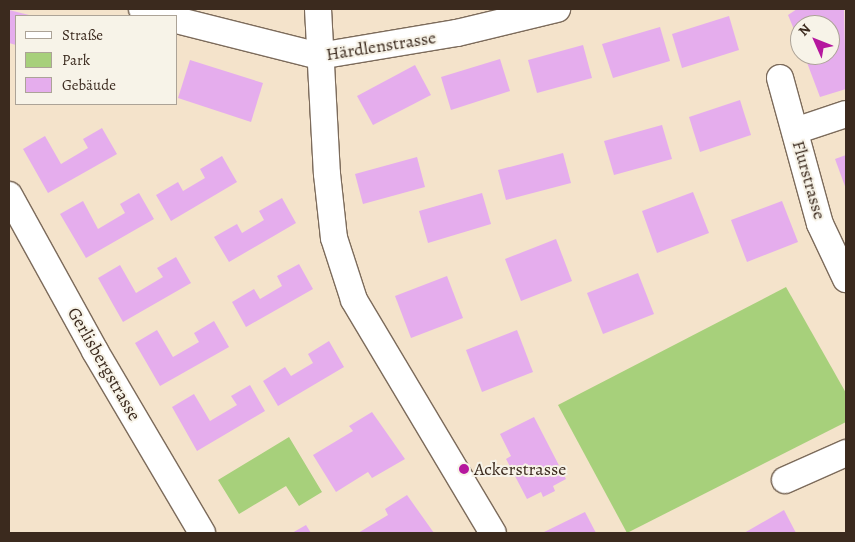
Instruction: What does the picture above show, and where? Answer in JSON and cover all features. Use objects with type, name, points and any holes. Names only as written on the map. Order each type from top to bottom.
[{"type":"street","points":[[142,9],[164,15]]},
{"type":"street","points":[[318,9],[319,56],[334,238],[354,300],[493,533]]},
{"type":"street","name":"Härdlenstrasse","points":[[178,21],[319,56],[457,33],[557,9]]},
{"type":"street","name":"Flurstrasse","points":[[780,78],[820,224],[846,279]]},
{"type":"street","points":[[795,131],[846,114]]},
{"type":"street","name":"Gerlisbergstrasse","points":[[9,195],[95,351],[202,533]]},
{"type":"street","points":[[785,480],[846,453]]},
{"type":"green space","points":[[786,287],[846,393],[846,422],[627,533],[558,405]]},
{"type":"green space","points":[[289,437],[322,492],[299,506],[286,486],[239,514],[218,480]]},
{"type":"building","points":[[797,9],[844,9],[846,89],[820,97],[808,65],[840,65],[840,15],[790,15],[790,20],[788,15]]},
{"type":"building","points":[[9,10],[29,15],[15,15],[15,45],[9,43]]},
{"type":"building","points":[[729,16],[739,50],[682,68],[672,34]]},
{"type":"building","points":[[660,27],[670,61],[613,78],[602,44]]},
{"type":"building","points":[[583,45],[592,78],[537,93],[528,60]]},
{"type":"building","points":[[500,59],[510,91],[451,110],[441,77]]},
{"type":"building","points":[[190,60],[263,83],[251,122],[178,98]]},
{"type":"building","points":[[415,65],[431,95],[373,125],[357,96]]},
{"type":"building","points":[[740,100],[751,135],[700,152],[689,117]]},
{"type":"building","points":[[662,125],[672,159],[614,175],[604,141]]},
{"type":"building","points":[[102,128],[117,154],[48,193],[23,149],[45,136],[61,164],[88,148],[83,139]]},
{"type":"building","points":[[563,153],[571,183],[506,200],[498,170]]},
{"type":"building","points":[[846,155],[846,189],[835,159]]},
{"type":"building","points":[[222,156],[237,182],[171,221],[156,195],[178,182],[183,191],[205,178],[200,169]]},
{"type":"building","points":[[417,157],[425,187],[363,204],[355,174]]},
{"type":"building","points":[[693,192],[709,233],[657,253],[642,211]]},
{"type":"building","points":[[139,193],[154,219],[86,258],[60,214],[83,201],[98,229],[125,213],[120,204]]},
{"type":"building","points":[[482,193],[491,224],[428,243],[419,211]]},
{"type":"building","points":[[282,198],[296,223],[229,262],[214,237],[237,224],[242,233],[264,220],[259,211]]},
{"type":"building","points":[[782,201],[798,242],[747,262],[731,220]]},
{"type":"building","points":[[556,239],[572,281],[521,301],[505,259]]},
{"type":"building","points":[[176,257],[191,283],[123,322],[98,278],[120,265],[136,293],[163,277],[157,268]]},
{"type":"building","points":[[299,264],[313,289],[246,327],[232,302],[254,289],[260,299],[282,286],[277,276]]},
{"type":"building","points":[[638,273],[654,314],[603,334],[587,293]]},
{"type":"building","points":[[447,276],[463,318],[411,338],[395,296]]},
{"type":"building","points":[[214,321],[229,347],[160,386],[135,343],[157,330],[173,357],[199,342],[194,333]]},
{"type":"building","points":[[517,330],[533,372],[482,392],[466,350]]},
{"type":"building","points":[[329,341],[344,367],[278,406],[263,381],[285,367],[291,376],[313,363],[308,354]]},
{"type":"building","points":[[250,385],[265,411],[197,451],[172,407],[194,394],[210,421],[237,405],[231,396]]},
{"type":"building","points":[[372,412],[405,459],[372,478],[368,472],[336,492],[313,455],[353,431],[349,426]]},
{"type":"building","points":[[534,417],[566,479],[553,486],[555,491],[543,497],[541,492],[527,499],[506,459],[511,456],[500,434]]},
{"type":"building","points":[[407,495],[434,533],[358,533],[388,515],[385,509]]},
{"type":"building","points":[[784,510],[796,533],[744,533]]},
{"type":"building","points":[[585,512],[596,533],[542,533]]},
{"type":"building","points":[[306,525],[311,533],[292,533]]},
{"type":"place","name":"Ackerstrasse","points":[[464,469]]}]
